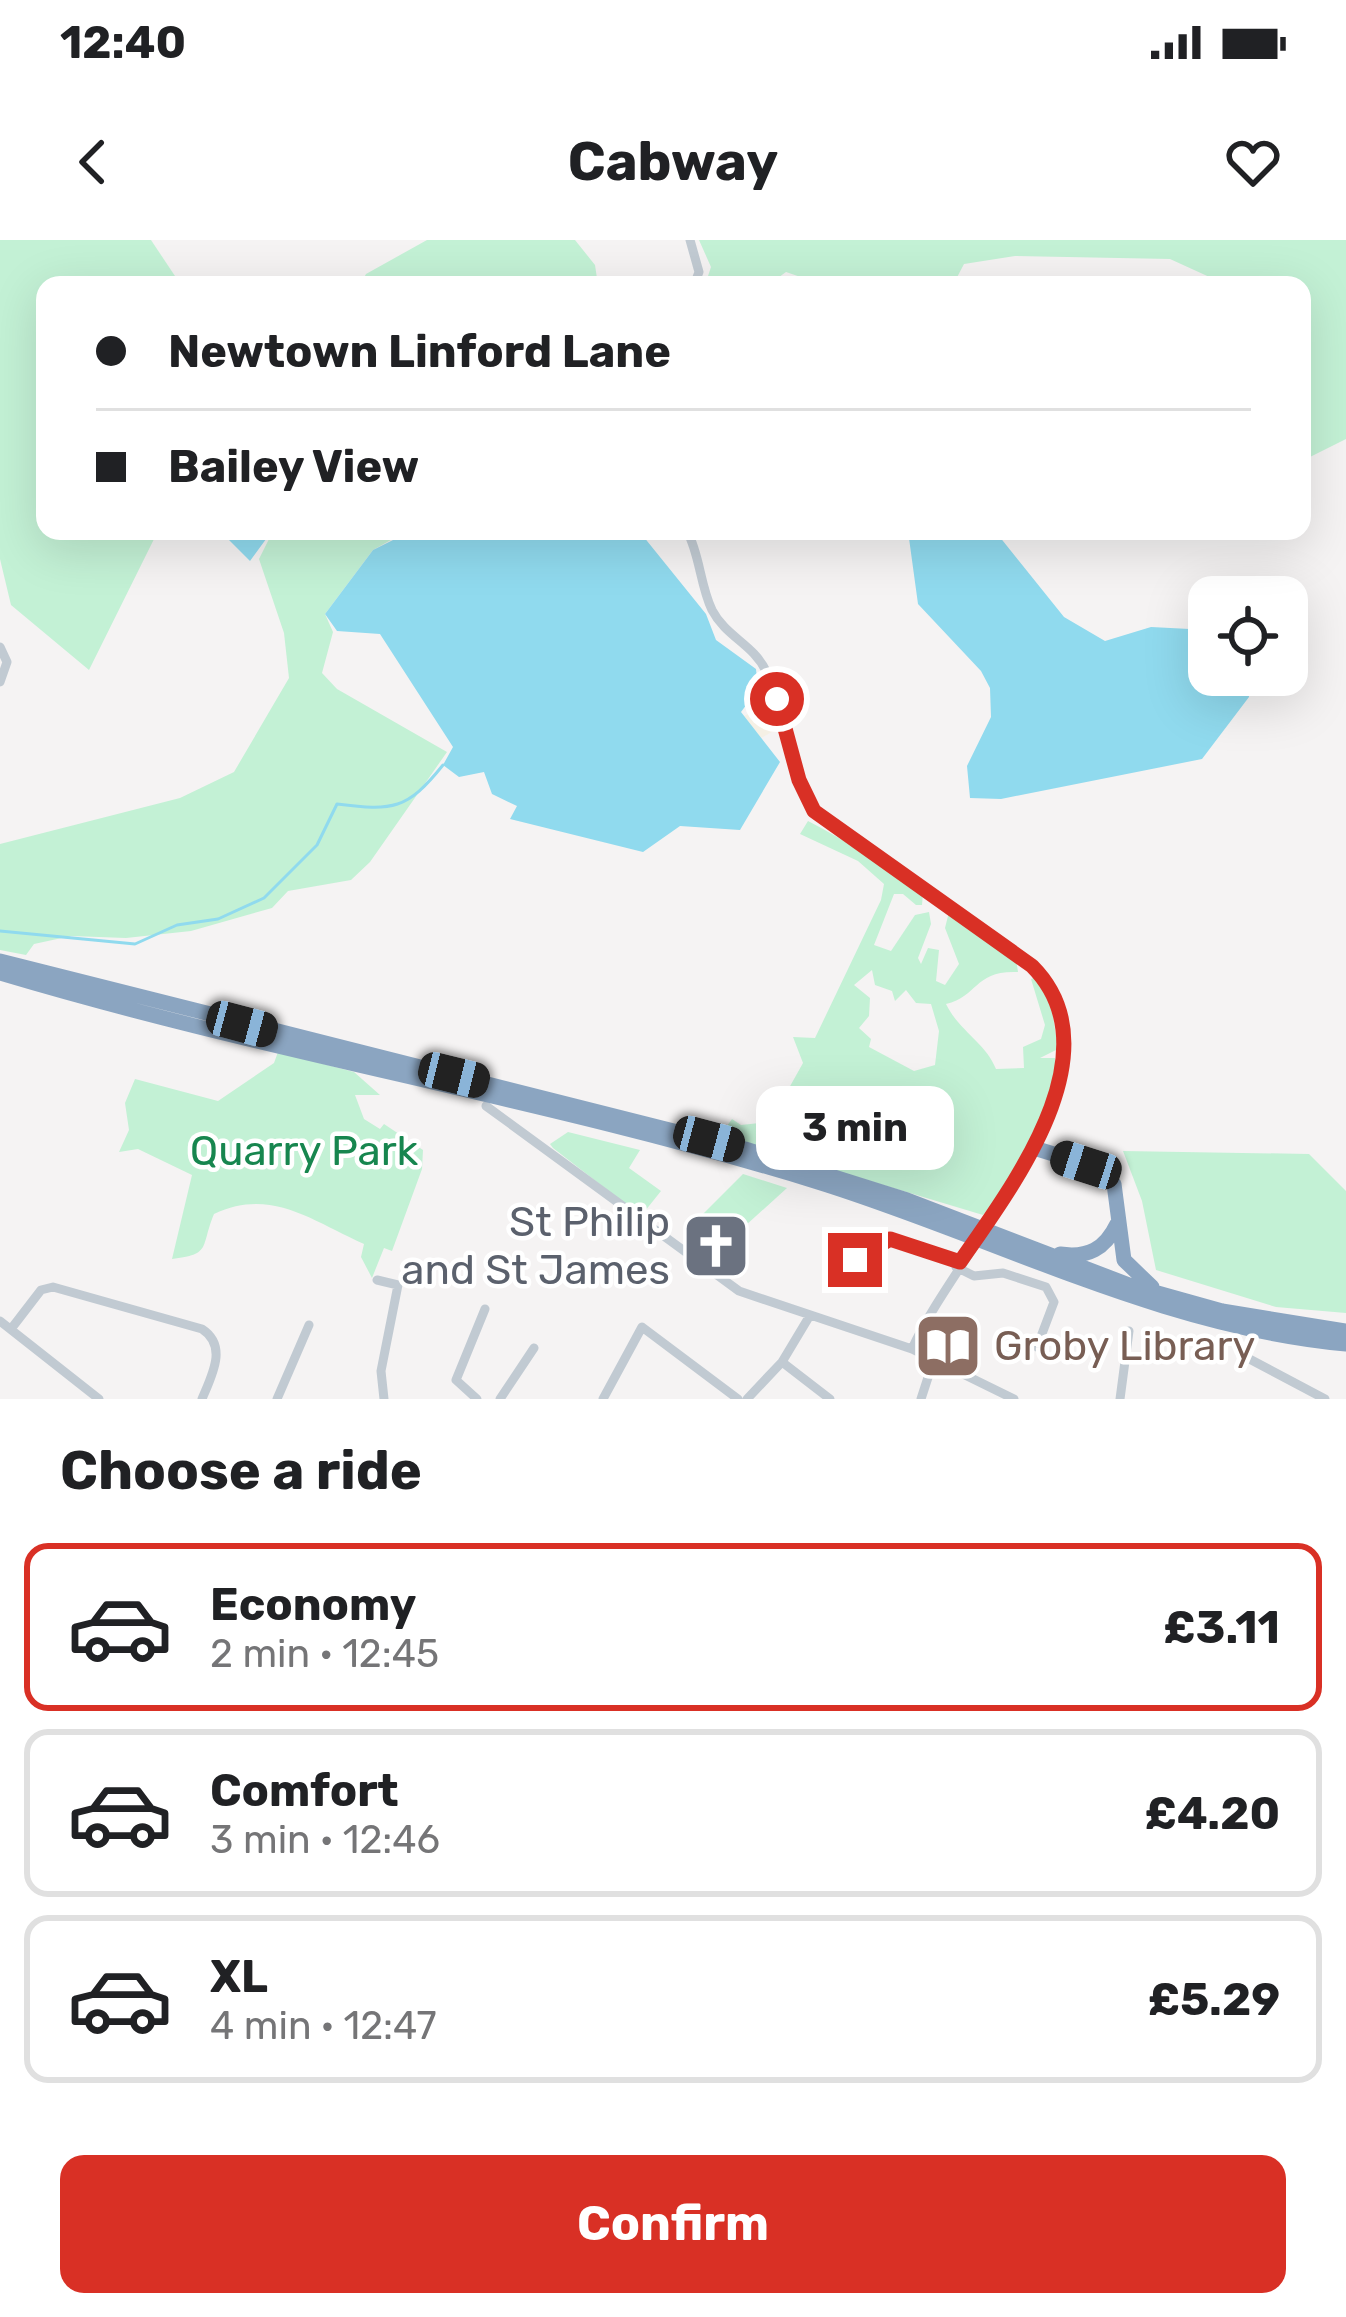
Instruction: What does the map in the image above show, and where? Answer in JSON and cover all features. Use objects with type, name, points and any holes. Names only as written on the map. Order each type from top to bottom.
[{"type":"highway","points":[[0,961],[725,1144],[958,1224],[1191,1316],[1346,1344]]},
{"type":"highway","points":[[0,973],[424,1079],[958,1224]]},
{"type":"highway","points":[[424,1079],[486,1106]]},
{"type":"highway","points":[[1034,1148],[1103,1173],[1119,1194],[1120,1250],[1129,1268],[1176,1299]]},
{"type":"highway","points":[[1043,1252],[1088,1255],[1105,1244],[1119,1221]]},
{"type":"highway","points":[[999,1241],[1176,1299],[1346,1331]]},
{"type":"street","points":[[690,240],[697,276]]},
{"type":"street","points":[[690,540],[711,608],[725,631],[750,646],[766,669],[799,780],[814,811],[1016,954],[1046,982],[1060,1020],[1063,1060],[1034,1148],[958,1264],[912,1349]]},
{"type":"street","points":[[0,647],[7,662],[0,682]]},
{"type":"street","points":[[486,1106],[721,1280],[809,1317],[912,1349],[1014,1399]]},
{"type":"street","points":[[858,1255],[890,1239],[958,1264],[974,1276],[1003,1273],[1046,1287],[1054,1302],[1036,1332],[1037,1347]]},
{"type":"street","points":[[377,1280],[398,1285],[380,1385],[384,1399]]},
{"type":"street","points":[[11,1329],[41,1290],[53,1288],[202,1329],[214,1337],[218,1350],[202,1399]]},
{"type":"street","points":[[477,1399],[456,1380],[484,1310]]},
{"type":"street","points":[[603,1399],[642,1327],[742,1399],[782,1362],[809,1317]]},
{"type":"street","points":[[0,1321],[99,1399]]},
{"type":"street","points":[[277,1399],[309,1325]]},
{"type":"street","points":[[1122,1399],[1129,1331]]},
{"type":"street","points":[[1122,1399],[1133,1343]]},
{"type":"street","points":[[500,1399],[535,1348]]},
{"type":"street","points":[[1240,1354],[1269,1365],[1325,1399]]},
{"type":"street","points":[[921,1399],[934,1359]]},
{"type":"street","points":[[782,1362],[830,1399]]},
{"type":"green space","points":[[0,240],[151,240],[175,276],[36,276],[36,540],[154,540],[89,670],[11,605],[0,559]]},
{"type":"green space","points":[[427,240],[575,240],[595,265],[597,276],[365,276]]},
{"type":"green space","points":[[699,240],[1346,240],[1346,439],[1311,456],[1311,276],[1207,276],[1170,259],[1015,256],[964,264],[958,276],[798,276],[786,272],[780,276],[708,276],[711,267]]},
{"type":"green space","points":[[268,540],[391,540],[373,550],[325,614],[333,632],[322,673],[337,689],[447,752],[370,862],[351,880],[288,891],[272,908],[191,931],[126,938],[71,936],[34,944],[26,955],[0,950],[0,844],[180,798],[234,772],[289,678],[284,633],[259,559]]},
{"type":"green space","points":[[808,821],[923,893],[922,905],[894,894],[874,945],[891,951],[915,915],[929,912],[931,924],[918,958],[921,964],[928,948],[939,950],[936,981],[945,985],[959,964],[945,928],[949,912],[1016,959],[1018,972],[993,975],[946,1004],[996,1069],[1024,1068],[1023,1047],[1041,1039],[1045,1025],[1031,979],[1036,977],[1050,997],[1058,1049],[1040,1058],[1055,1058],[1052,1099],[1023,1162],[983,1215],[740,1142],[727,1126],[732,1119],[741,1125],[770,1122],[803,1063],[793,1037],[815,1038],[881,900],[884,884],[858,861],[800,834]],"holes":[[[872,970],[875,985],[892,991],[895,1001],[906,990],[916,1003],[931,1004],[939,1031],[935,1065],[914,1071],[869,1047],[871,1039],[859,1028],[869,1016],[870,998],[854,985]]]},
{"type":"green space","name":"Quarry Park","points":[[278,1052],[354,1072],[380,1095],[355,1095],[364,1119],[380,1129],[384,1124],[423,1150],[422,1169],[392,1251],[384,1248],[372,1278],[361,1257],[364,1244],[291,1210],[254,1204],[214,1214],[199,1252],[172,1259],[192,1175],[138,1149],[119,1152],[129,1130],[125,1103],[135,1079],[218,1101],[274,1063]]},
{"type":"green space","points":[[568,1132],[640,1150],[629,1168],[661,1191],[641,1216],[553,1148],[550,1144]]},
{"type":"green space","points":[[1123,1151],[1309,1154],[1346,1191],[1346,1313],[1276,1307],[1156,1270],[1142,1201]]},
{"type":"green space","points":[[743,1174],[787,1188],[734,1236],[736,1247],[724,1260],[686,1231]]},
{"type":"sand","points":[[768,705],[781,727],[761,738],[744,716]]},
{"type":"water","points":[[229,540],[265,540],[250,561]]},
{"type":"water","points":[[393,540],[646,540],[706,614],[716,640],[756,669],[758,689],[741,712],[780,762],[740,830],[680,826],[643,852],[510,819],[517,806],[492,794],[484,772],[459,777],[443,765],[453,747],[380,634],[337,631],[325,614],[373,550]]},
{"type":"water","points":[[909,540],[1002,540],[1064,617],[1105,641],[1151,627],[1188,629],[1188,696],[1249,697],[1202,759],[1001,799],[970,798],[967,766],[991,717],[990,688],[981,671],[918,604]]},
{"type":"waterway","points":[[0,931],[135,944],[177,925],[218,919],[264,898],[317,845],[337,804],[398,804],[419,791],[443,765]]},
{"type":"place","name":"St Philip and St James","points":[[716,1246]]},
{"type":"place","name":"Groby Library","points":[[948,1346]]},
{"type":"route","points":[[777,699],[799,780],[814,811],[1032,966],[1054,1000],[1064,1042],[1050,1111],[1034,1148],[960,1262],[890,1239],[855,1260]]}]
